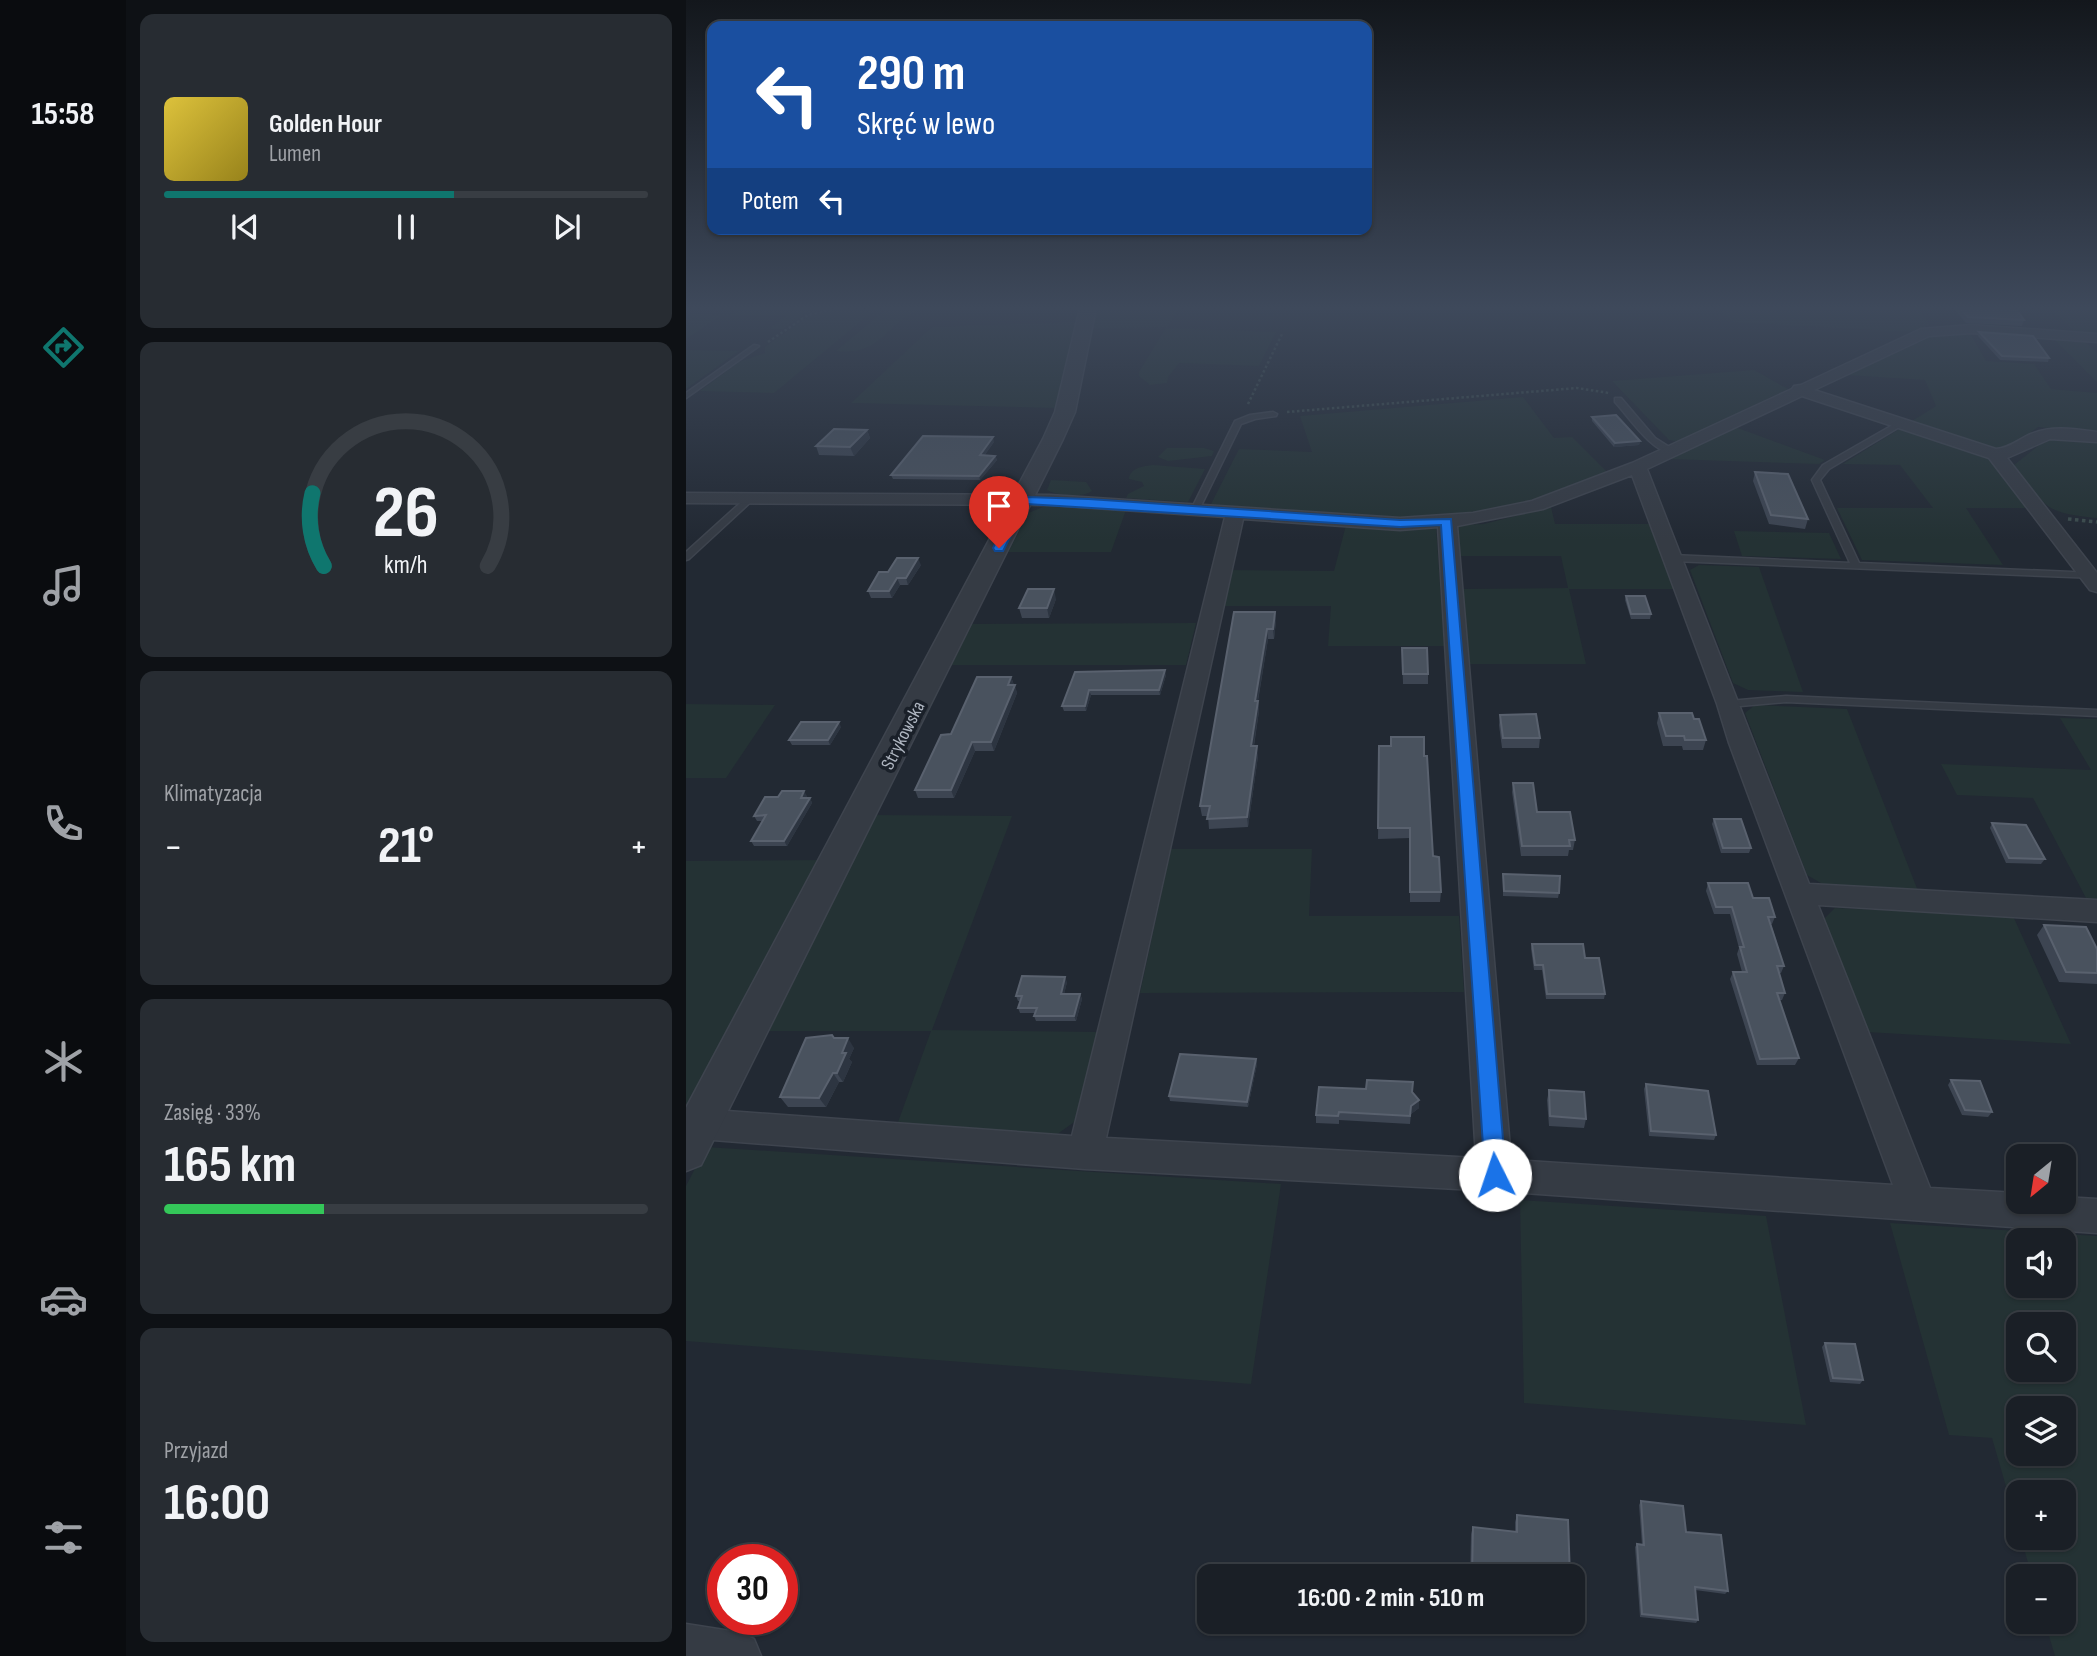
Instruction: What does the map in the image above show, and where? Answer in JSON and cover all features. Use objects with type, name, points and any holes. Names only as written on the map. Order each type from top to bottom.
[{"type":"street","name":"Strykowska","points":[[693,1137],[1024,500],[1065,412],[1071,385]]},
{"type":"street","points":[[686,498],[1024,500],[1400,524],[1447,522],[1495,516],[1536,505],[1638,467],[1807,385]]},
{"type":"street","points":[[1799,389],[1995,454],[2011,453],[2036,438],[2050,434],[2097,437]]},
{"type":"street","points":[[1995,454],[2094,579]]},
{"type":"street","points":[[1638,467],[1918,1203]]},
{"type":"street","points":[[1084,1153],[1235,512]]},
{"type":"street","points":[[1447,522],[1495,1175]]},
{"type":"street","points":[[1799,894],[2097,911]]},
{"type":"street","points":[[693,1137],[1084,1153],[1495,1175],[2097,1216]]},
{"type":"street","points":[[686,1648],[737,1656]]},
{"type":"lane","points":[[686,396],[701,385]]},
{"type":"lane","points":[[1618,400],[1652,440],[1671,452]]},
{"type":"lane","points":[[1195,510],[1238,423],[1273,414]]},
{"type":"lane","points":[[1856,566],[1816,480],[1826,467],[1898,424]]},
{"type":"lane","points":[[686,558],[751,498]]},
{"type":"lane","points":[[1672,558],[2094,579]]},
{"type":"lane","points":[[1729,704],[1786,699],[2097,713]]},
{"type":"path","points":[[1238,423],[1257,385]]},
{"type":"path","points":[[1273,414],[1577,388],[1603,390],[1618,400]]},
{"type":"shaded area","points":[[708,385],[783,385],[774,393],[700,391]]},
{"type":"shaded area","points":[[870,385],[1063,385],[1058,408],[851,403]]},
{"type":"shaded area","points":[[1616,385],[1781,385],[1788,389],[1680,442],[1669,440]]},
{"type":"shaded area","points":[[1927,385],[2048,385],[2051,389],[2097,393],[2097,432],[2038,427],[2008,450],[1996,450],[1909,423],[1936,406]]},
{"type":"shaded area","points":[[1523,397],[1554,438],[1572,437],[1608,473],[1546,498],[1479,514],[1400,519],[1210,506],[1239,449],[1312,452],[1300,416]]},
{"type":"shaded area","points":[[1735,427],[1825,460],[1819,464],[1669,459]]},
{"type":"shaded area","points":[[1901,428],[1989,456],[2029,508],[1966,508],[2003,565],[1862,560],[1837,508],[1933,508],[1900,465],[1843,464]]},
{"type":"shaded area","points":[[2052,435],[2097,439],[2097,518],[2065,513],[2047,505],[2014,465]]},
{"type":"shaded area","points":[[1167,448],[1204,448],[1214,451],[1212,456],[1168,461],[1158,457]]},
{"type":"shaded area","points":[[1153,465],[1205,469],[1188,502],[1126,498],[1128,494],[1144,486],[1142,482],[1129,479],[1132,472]]},
{"type":"shaded area","points":[[1051,480],[1086,482],[1092,491],[1076,495],[1057,494],[1047,490]]},
{"type":"shaded area","points":[[1048,505],[1126,510],[1111,552],[1008,552],[1028,513]]},
{"type":"shaded area","points":[[1551,507],[1555,524],[1653,524],[1676,589],[1569,589],[1586,664],[1468,664],[1461,589],[1568,588],[1561,556],[1459,556],[1456,525],[1484,524]]},
{"type":"shaded area","points":[[1346,525],[1436,526],[1444,646],[1328,646],[1331,606],[1222,606],[1229,570],[1334,571]]},
{"type":"shaded area","points":[[1734,531],[1829,533],[1841,559],[1742,556]]},
{"type":"shaded area","points":[[1699,565],[1759,567],[1803,692],[1748,690],[1733,683],[1690,570]]},
{"type":"shaded area","points":[[1196,623],[1186,665],[951,665],[972,624]]},
{"type":"shaded area","points":[[686,704],[775,705],[726,778],[686,778]]},
{"type":"shaded area","points":[[1755,705],[1847,709],[1918,891],[1826,886],[1807,875],[1745,713]]},
{"type":"shaded area","points":[[2060,718],[2097,719],[2097,899],[2086,898],[2033,798],[1957,795],[1941,764],[2091,770]]},
{"type":"shaded area","points":[[874,815],[1012,816],[932,1030],[1099,1032],[1077,1120],[1056,1135],[897,1125],[931,1031],[766,1031]]},
{"type":"shaded area","points":[[1171,849],[1312,849],[1309,916],[1459,916],[1464,992],[1140,993]]},
{"type":"shaded area","points":[[823,860],[686,1116],[686,861]]},
{"type":"shaded area","points":[[1835,908],[2013,916],[2071,1044],[1867,1032],[1824,919]]},
{"type":"shaded area","points":[[706,1147],[1281,1184],[1251,1384],[686,1341],[686,1186]]},
{"type":"shaded area","points":[[1520,1200],[1766,1216],[1806,1425],[1524,1403]]},
{"type":"shaded area","points":[[1890,1223],[2006,1230],[2006,1298],[2076,1298],[2076,1235],[2097,1236],[2097,1656],[2055,1656],[2049,1634],[2076,1634],[2076,1564],[2028,1564],[2024,1550],[2076,1550],[2076,1480],[2006,1480],[2006,1486],[1992,1438],[1949,1435]]},
{"type":"building","points":[[1616,415],[1640,441],[1615,443],[1592,417]]},
{"type":"building","points":[[834,429],[867,430],[850,447],[816,446]]},
{"type":"building","points":[[923,436],[993,437],[980,455],[995,456],[979,476],[891,475]]},
{"type":"building","points":[[1755,472],[1788,474],[1808,519],[1771,515]]},
{"type":"building","points":[[897,558],[918,558],[906,578],[897,578],[889,591],[868,591],[879,572],[888,572]]},
{"type":"building","points":[[1028,589],[1054,589],[1047,608],[1019,608]]},
{"type":"building","points":[[1626,596],[1645,596],[1651,614],[1631,614]]},
{"type":"building","points":[[1234,612],[1275,612],[1273,629],[1267,629],[1255,701],[1258,701],[1251,746],[1257,746],[1247,817],[1207,819],[1210,806],[1200,806]]},
{"type":"building","points":[[1402,648],[1427,648],[1428,674],[1403,674]]},
{"type":"building","points":[[1165,670],[1159,690],[1089,690],[1085,706],[1062,706],[1075,672]]},
{"type":"building","points":[[977,677],[1011,677],[1008,685],[1015,685],[991,742],[972,742],[951,790],[915,790],[941,735],[951,734]]},
{"type":"building","points":[[1659,713],[1692,713],[1694,719],[1699,719],[1706,740],[1666,736]]},
{"type":"building","points":[[1536,714],[1540,738],[1503,738],[1500,715]]},
{"type":"building","points":[[801,722],[839,722],[828,740],[789,740]]},
{"type":"building","points":[[1391,737],[1424,737],[1433,856],[1439,857],[1441,892],[1410,892],[1410,828],[1378,828],[1379,746],[1391,746]]},
{"type":"building","points":[[1513,783],[1533,783],[1537,812],[1570,812],[1575,840],[1569,840],[1570,846],[1522,846]]},
{"type":"building","points":[[782,791],[804,791],[801,798],[810,798],[784,841],[751,841],[766,815],[754,816],[765,797],[778,797]]},
{"type":"building","points":[[1714,819],[1741,819],[1751,848],[1723,848]]},
{"type":"building","points":[[1992,823],[2026,825],[2045,859],[2009,858]]},
{"type":"building","points":[[1503,874],[1560,876],[1559,893],[1504,891]]},
{"type":"building","points":[[1708,883],[1748,883],[1753,898],[1769,898],[1775,917],[1768,917],[1784,966],[1777,966],[1785,993],[1777,993],[1799,1058],[1760,1059],[1733,972],[1747,972],[1740,947],[1744,947],[1732,907],[1716,907]]},
{"type":"building","points":[[2044,925],[2086,927],[2097,949],[2097,973],[2066,972]]},
{"type":"building","points":[[1532,944],[1583,944],[1585,958],[1599,958],[1605,994],[1547,994],[1543,965],[1535,965]]},
{"type":"building","points":[[1022,976],[1065,977],[1061,994],[1080,994],[1074,1016],[1034,1016],[1037,1008],[1018,1008],[1022,996],[1016,996]]},
{"type":"building","points":[[832,1035],[834,1038],[848,1038],[842,1053],[846,1053],[837,1073],[833,1073],[819,1098],[780,1097],[806,1038]]},
{"type":"building","points":[[1180,1054],[1256,1059],[1247,1102],[1169,1096]]},
{"type":"building","points":[[1367,1080],[1413,1082],[1412,1092],[1419,1100],[1411,1106],[1410,1116],[1339,1112],[1338,1116],[1316,1115],[1319,1087],[1366,1089]]},
{"type":"building","points":[[1951,1080],[1980,1081],[1992,1112],[1965,1110]]},
{"type":"building","points":[[1646,1084],[1708,1091],[1716,1135],[1651,1131]]},
{"type":"building","points":[[1549,1090],[1584,1092],[1586,1119],[1550,1116]]},
{"type":"building","points":[[1825,1343],[1855,1344],[1863,1380],[1833,1378]]},
{"type":"building","points":[[1641,1501],[1683,1506],[1686,1532],[1721,1535],[1728,1591],[1695,1587],[1698,1620],[1642,1614],[1637,1544],[1644,1545]]},
{"type":"building","points":[[1517,1515],[1568,1520],[1570,1564],[1472,1564],[1473,1527],[1517,1532]]},
{"type":"route","points":[[999,548],[1024,500],[1089,502],[1400,524],[1447,522],[1495,1175]]}]
